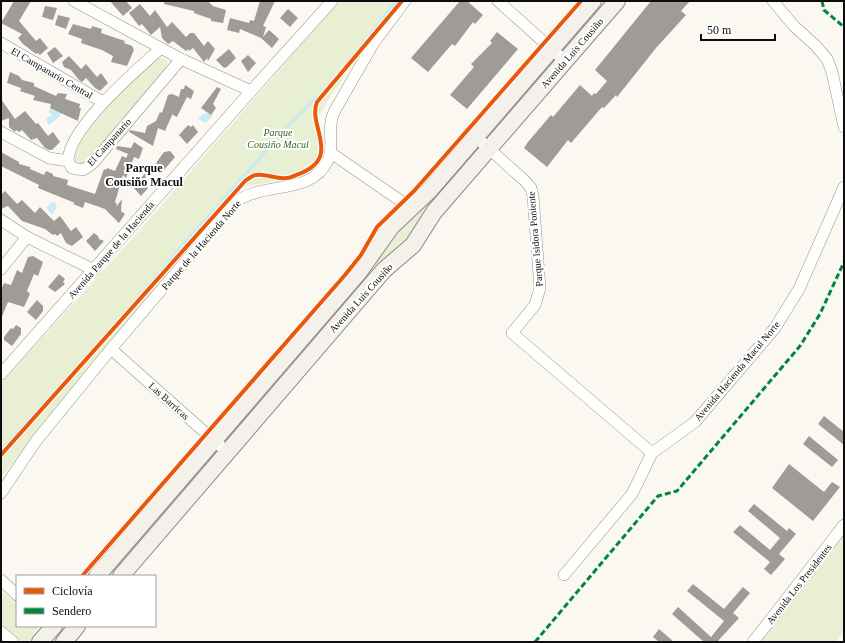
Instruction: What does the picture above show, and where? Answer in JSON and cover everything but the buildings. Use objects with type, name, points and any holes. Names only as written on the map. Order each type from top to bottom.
[{"type":"street","points":[[74,1],[181,59],[251,91]]},
{"type":"street","name":"Avenida Parque de la Hacienda","points":[[1,374],[332,1]]},
{"type":"street","points":[[406,1],[373,44],[334,112],[330,120],[329,131],[331,153],[411,208]]},
{"type":"street","points":[[498,1],[565,61]]},
{"type":"street","name":"Avenida Luis Cousiño","points":[[97,575],[368,261],[391,227],[429,191],[593,1]]},
{"type":"street","name":"Avenida Luis Cousiño","points":[[122,575],[384,270],[413,245],[434,212],[616,1]]},
{"type":"street","points":[[773,1],[794,26],[816,46],[827,59],[832,72],[844,127]]},
{"type":"street","name":"El Campanario Central","points":[[1,43],[103,102]]},
{"type":"street","points":[[1,132],[49,158],[68,162],[70,152],[77,138],[103,102],[161,48]]},
{"type":"street","name":"El Campanario","points":[[68,162],[72,168],[80,170],[93,163],[181,59]]},
{"type":"street","name":"Parque Isidora Poniente","points":[[476,138],[525,181],[531,188],[533,196],[540,288],[535,305],[512,333],[652,453]]},
{"type":"street","name":"Parque de la Hacienda Norte","points":[[1,493],[36,441],[110,349],[235,204],[252,193],[296,185],[313,178],[325,166],[331,153]]},
{"type":"street","name":"Avenida Hacienda Macul Norte","points":[[652,453],[695,422],[776,328],[799,289],[844,187]]},
{"type":"street","points":[[1,220],[27,237],[94,270]]},
{"type":"street","points":[[1,269],[27,237]]},
{"type":"street","points":[[308,331],[321,343]]},
{"type":"street","name":"Las Barricas","points":[[110,349],[227,452]]},
{"type":"street","points":[[564,575],[632,494],[652,453]]},
{"type":"street","name":"Avenida Los Presidentes","points":[[753,642],[844,525]]},
{"type":"street","points":[[1,580],[16,594]]},
{"type":"street","points":[[40,642],[52,627]]},
{"type":"street","points":[[64,642],[77,627]]},
{"type":"street","points":[[1,632],[13,642]]},
{"type":"green space","name":"Parque Cousiño Macul","points":[[339,1],[399,1],[328,100],[318,119],[321,134],[320,154],[316,165],[304,176],[294,179],[246,186],[234,196],[120,329],[1,478],[1,383],[133,238]]},
{"type":"green space","points":[[600,1],[610,1],[564,51],[562,49]]},
{"type":"green space","points":[[160,58],[165,59],[168,63],[163,75],[83,166],[73,163],[75,149],[82,134],[92,120],[117,93]]},
{"type":"green space","points":[[549,61],[545,74],[488,139],[486,136]]},
{"type":"green space","points":[[479,149],[419,228],[320,332],[319,327],[400,225],[468,157]]},
{"type":"green space","points":[[311,340],[312,341],[303,356],[234,434],[228,427]]},
{"type":"green space","points":[[197,472],[191,483],[114,575],[103,575]]},
{"type":"green space","points":[[844,535],[844,631],[835,642],[760,642]]},
{"type":"green space","points":[[1,591],[16,603],[16,627],[38,627],[29,642],[24,642],[10,634],[1,625]]},
{"type":"water","points":[[50,108],[61,113],[59,117],[49,125],[46,120],[52,114],[49,113]]},
{"type":"water","points":[[208,113],[213,116],[205,123],[198,118],[202,115]]},
{"type":"water","points":[[54,201],[57,207],[52,215],[46,207]]},
{"type":"waterway","points":[[1,451],[121,319],[180,248],[289,125],[338,76],[396,1]]},
{"type":"marked path","points":[[822,1],[824,10],[844,27]]},
{"type":"marked path","points":[[535,642],[658,496],[677,491],[800,346],[820,314],[844,262]]},
{"type":"cycle path","points":[[1,455],[245,181],[253,176],[260,175],[288,178],[312,167],[319,159],[321,150],[321,141],[315,111],[317,102],[402,1]]},
{"type":"cycle path","points":[[83,575],[345,275],[361,255],[377,227],[414,191],[581,1]]},
{"type":"district","name":"Parque Cousiño Macul","points":[[144,175]]}]
